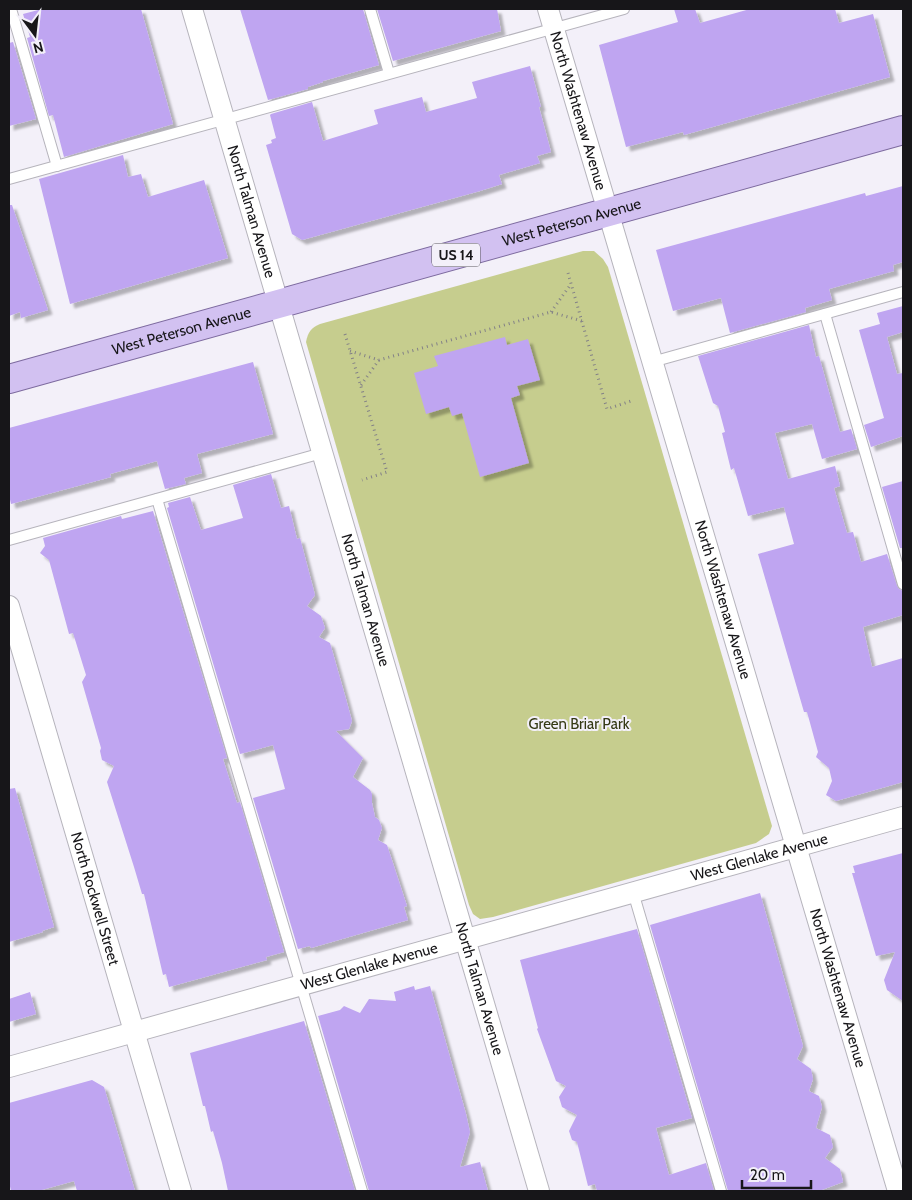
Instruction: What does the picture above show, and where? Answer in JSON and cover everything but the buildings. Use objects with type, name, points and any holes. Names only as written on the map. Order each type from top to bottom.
[{"type":"main road","name":"West Peterson Avenue","points":[[9,380],[903,130]]},
{"type":"street","name":"North Talman Avenue","points":[[192,9],[539,1191]]},
{"type":"street","name":"North Washtenaw Avenue","points":[[548,9],[898,1191]]},
{"type":"street","name":"North Rockwell Street","points":[[9,606],[181,1191]]},
{"type":"street","name":"West Glenlake Avenue","points":[[9,1067],[903,817]]},
{"type":"lane","points":[[11,9],[57,166]]},
{"type":"lane","points":[[370,9],[389,73]]},
{"type":"lane","points":[[9,179],[624,9]]},
{"type":"lane","points":[[652,362],[903,292]]},
{"type":"lane","points":[[825,314],[903,584]]},
{"type":"lane","points":[[9,540],[322,453]]},
{"type":"lane","points":[[157,499],[362,1191]]},
{"type":"lane","points":[[634,892],[721,1191]]},
{"type":"path","points":[[568,273],[607,409],[634,400]]},
{"type":"path","points":[[551,312],[571,284]]},
{"type":"path","points":[[350,351],[379,360],[551,312],[582,322]]},
{"type":"path","points":[[345,334],[387,472],[362,480]]},
{"type":"path","points":[[361,385],[379,360]]},
{"type":"green space","name":"Green Briar Park","points":[[583,251],[594,251],[603,259],[608,267],[772,826],[769,834],[756,843],[493,917],[480,919],[473,914],[469,905],[306,342],[310,331],[320,324]]}]
